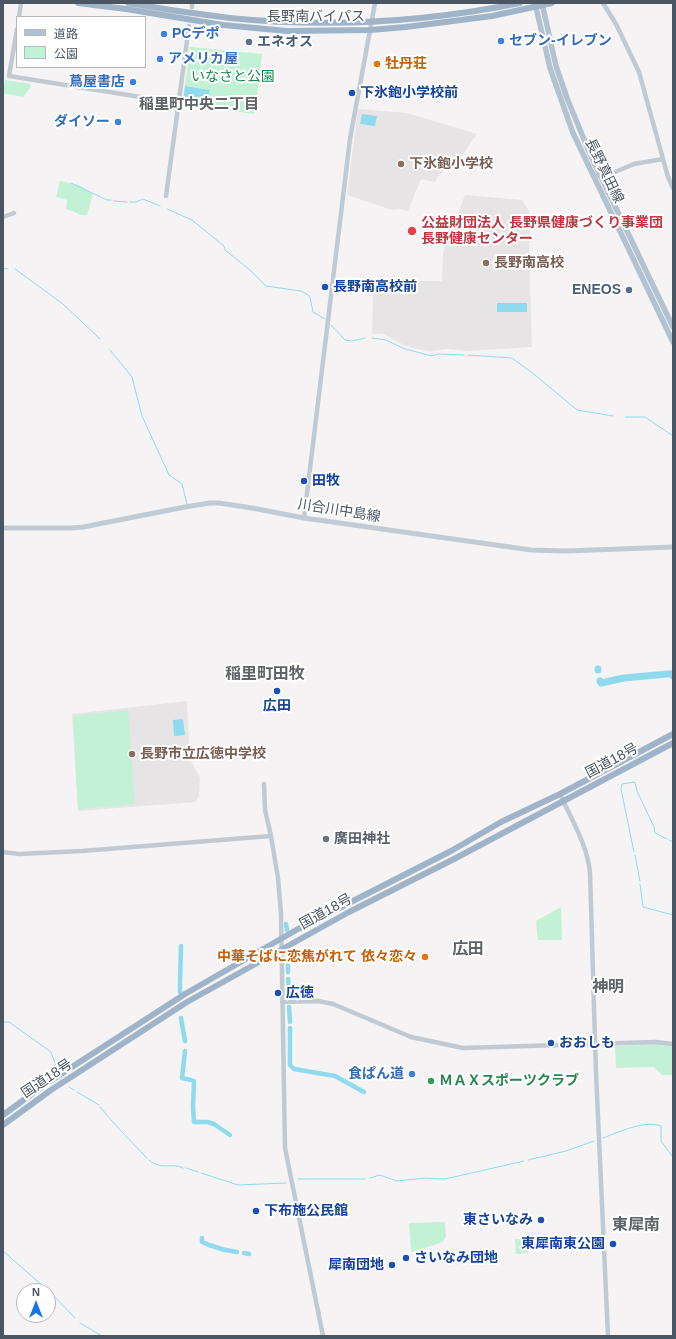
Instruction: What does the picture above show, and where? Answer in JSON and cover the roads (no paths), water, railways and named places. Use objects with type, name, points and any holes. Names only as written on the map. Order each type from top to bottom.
[{"type":"highway","name":"長野南バイパス","points":[[78,3],[126,9],[223,25],[287,31],[370,30],[464,20],[535,5],[552,3]]},
{"type":"highway","name":"長野南バイパス","points":[[128,3],[231,18],[290,22],[371,22],[425,18],[520,3]]},
{"type":"highway","name":"国道18号","points":[[3,1115],[44,1085],[185,994],[282,938],[451,851],[501,822],[560,794],[673,734]]},
{"type":"highway","name":"国道18号","points":[[3,1125],[51,1090],[187,1002],[349,912],[454,859],[673,743]]},
{"type":"main road","name":"長野真田線","points":[[542,4],[556,66],[567,98],[600,176],[673,327]]},
{"type":"main road","name":"長野真田線","points":[[535,5],[550,68],[573,134],[673,342]]},
{"type":"main road","name":"川合川中島線","points":[[3,528],[83,527],[210,503],[252,508],[304,518],[531,550],[566,551],[673,547]]},
{"type":"street","points":[[19,16],[21,3]]},
{"type":"street","points":[[304,518],[350,139],[375,3]]},
{"type":"street","points":[[603,3],[616,24],[639,72],[668,177],[673,188]]},
{"type":"street","points":[[166,196],[189,26]]},
{"type":"street","points":[[16,35],[9,76],[178,103]]},
{"type":"street","points":[[593,176],[600,176],[615,172],[634,164],[663,159]]},
{"type":"street","points":[[3,217],[14,213]]},
{"type":"street","points":[[264,784],[265,810],[278,878],[282,938],[285,1148],[323,1336]]},
{"type":"street","points":[[560,794],[581,836],[589,863],[595,1044],[608,1336]]},
{"type":"street","points":[[3,852],[19,854],[82,851],[271,836]]},
{"type":"street","points":[[282,1002],[318,1001],[333,1004],[411,1037],[463,1048],[656,1042],[673,1044]]},
{"type":"water","points":[[185,86],[210,90],[208,100],[204,100],[204,103],[200,103],[200,105],[184,102]]},
{"type":"water","points":[[362,114],[377,116],[375,126],[360,124]]},
{"type":"water","points":[[497,303],[527,303],[527,312],[497,312]]},
{"type":"water","points":[[183,719],[185,735],[174,736],[173,720]]},
{"type":"waterway","points":[[71,183],[107,200],[111,200]]},
{"type":"waterway","points":[[130,202],[136,202],[143,199],[160,206]]},
{"type":"waterway","points":[[114,201],[127,202]]},
{"type":"waterway","points":[[167,209],[192,220],[224,246],[225,250],[250,270],[266,286],[301,291],[307,294],[310,297],[313,312],[325,319]]},
{"type":"waterway","points":[[3,268],[8,269]]},
{"type":"waterway","points":[[15,269],[63,304],[100,339]]},
{"type":"waterway","points":[[331,325],[345,340],[352,341],[365,338]]},
{"type":"waterway","points":[[372,338],[386,340],[405,349],[432,356],[438,354],[464,355]]},
{"type":"waterway","points":[[110,350],[132,377],[142,416],[169,475],[182,484],[187,504]]},
{"type":"waterway","points":[[468,355],[512,358],[577,410],[613,416]]},
{"type":"waterway","points":[[625,417],[645,417],[673,436]]},
{"type":"waterway","points":[[600,681],[601,683],[624,678],[667,674],[672,674],[673,676]]},
{"type":"waterway","points":[[634,852],[621,789],[622,784],[635,782],[637,791],[654,827],[655,833],[667,839]]},
{"type":"waterway","points":[[669,840],[673,842]]},
{"type":"waterway","points":[[635,855],[640,881]]},
{"type":"waterway","points":[[640,884],[643,907],[673,915]]},
{"type":"waterway","points":[[286,924],[287,930]]},
{"type":"waterway","points":[[180,981],[181,946]]},
{"type":"waterway","points":[[288,965],[288,972]]},
{"type":"waterway","points":[[288,979],[289,996]]},
{"type":"waterway","points":[[180,983],[180,992]]},
{"type":"waterway","points":[[289,1007],[290,1022]]},
{"type":"waterway","points":[[181,1018],[185,1041]]},
{"type":"waterway","points":[[3,1022],[9,1022],[51,1052],[58,1071]]},
{"type":"waterway","points":[[290,1028],[290,1065],[294,1069],[335,1076],[364,1092]]},
{"type":"waterway","points":[[185,1051],[182,1078],[191,1080]]},
{"type":"waterway","points":[[194,1081],[194,1122],[208,1122],[214,1124],[230,1135]]},
{"type":"waterway","points":[[69,1087],[74,1090]]},
{"type":"waterway","points":[[77,1092],[99,1105]]},
{"type":"waterway","points":[[100,1107],[147,1158]]},
{"type":"waterway","points":[[603,1138],[624,1130],[647,1124],[661,1126],[661,1141],[673,1157]]},
{"type":"waterway","points":[[528,1160],[566,1151],[594,1141]]},
{"type":"waterway","points":[[149,1160],[162,1166],[179,1166],[183,1168]]},
{"type":"waterway","points":[[370,1178],[380,1175],[397,1181],[425,1178],[445,1179],[524,1161]]},
{"type":"waterway","points":[[186,1168],[198,1172]]},
{"type":"waterway","points":[[201,1173],[238,1185],[286,1183]]},
{"type":"waterway","points":[[298,1179],[365,1179]]},
{"type":"waterway","points":[[202,1238],[202,1242],[207,1244]]},
{"type":"waterway","points":[[209,1245],[225,1250]]},
{"type":"waterway","points":[[226,1250],[237,1252]]},
{"type":"waterway","points":[[3,1251],[52,1294],[75,1318]]},
{"type":"waterway","points":[[244,1253],[249,1254]]},
{"type":"waterway","points":[[80,1323],[102,1336]]},
{"type":"place","name":"PCデポ","points":[[164,34]]},
{"type":"place","name":"セブン-イレブン","points":[[501,41]]},
{"type":"place","name":"エネオス","points":[[249,42]]},
{"type":"place","name":"アメリカ屋","points":[[160,59]]},
{"type":"place","name":"牡丹荘","points":[[377,64]]},
{"type":"place","name":"蔦屋書店","points":[[133,82]]},
{"type":"place","name":"下氷鉋小学校前","points":[[352,93]]},
{"type":"place","name":"ダイソー","points":[[118,122]]},
{"type":"place","name":"下氷鉋小学校","points":[[401,164]]},
{"type":"place","name":"公益財団法人 長野県健康づくり事業団 長野健康センター","points":[[412,231]]},
{"type":"place","name":"長野南高校","points":[[486,263]]},
{"type":"place","name":"長野南高校前","points":[[325,287]]},
{"type":"place","name":"ENEOS","points":[[629,290]]},
{"type":"place","name":"田牧","points":[[304,481]]},
{"type":"place","name":"広田","points":[[277,691]]},
{"type":"place","name":"長野市立広徳中学校","points":[[132,754]]},
{"type":"place","name":"廣田神社","points":[[326,839]]},
{"type":"place","name":"中華そばに恋焦がれて 依々恋々","points":[[425,957]]},
{"type":"place","name":"広徳","points":[[278,993]]},
{"type":"place","name":"おおしも","points":[[551,1043]]},
{"type":"place","name":"食ぱん道","points":[[412,1074]]},
{"type":"place","name":"ＭＡＸスポーツクラブ","points":[[431,1081]]},
{"type":"place","name":"下布施公民館","points":[[256,1211]]},
{"type":"place","name":"東さいなみ","points":[[541,1220]]},
{"type":"place","name":"東犀南東公園","points":[[613,1244]]},
{"type":"place","name":"さいなみ団地","points":[[406,1258]]},
{"type":"place","name":"犀南団地","points":[[392,1265]]},
{"type":"district","name":"稲里町中央二丁目","points":[[199,105]]},
{"type":"district","name":"稲里町田牧","points":[[265,675]]},
{"type":"district","name":"広田","points":[[468,950]]},
{"type":"district","name":"神明","points":[[608,988]]},
{"type":"district","name":"東犀南","points":[[636,1226]]},
{"type":"park label","name":"いなさと公園","points":[[233,77]]}]
